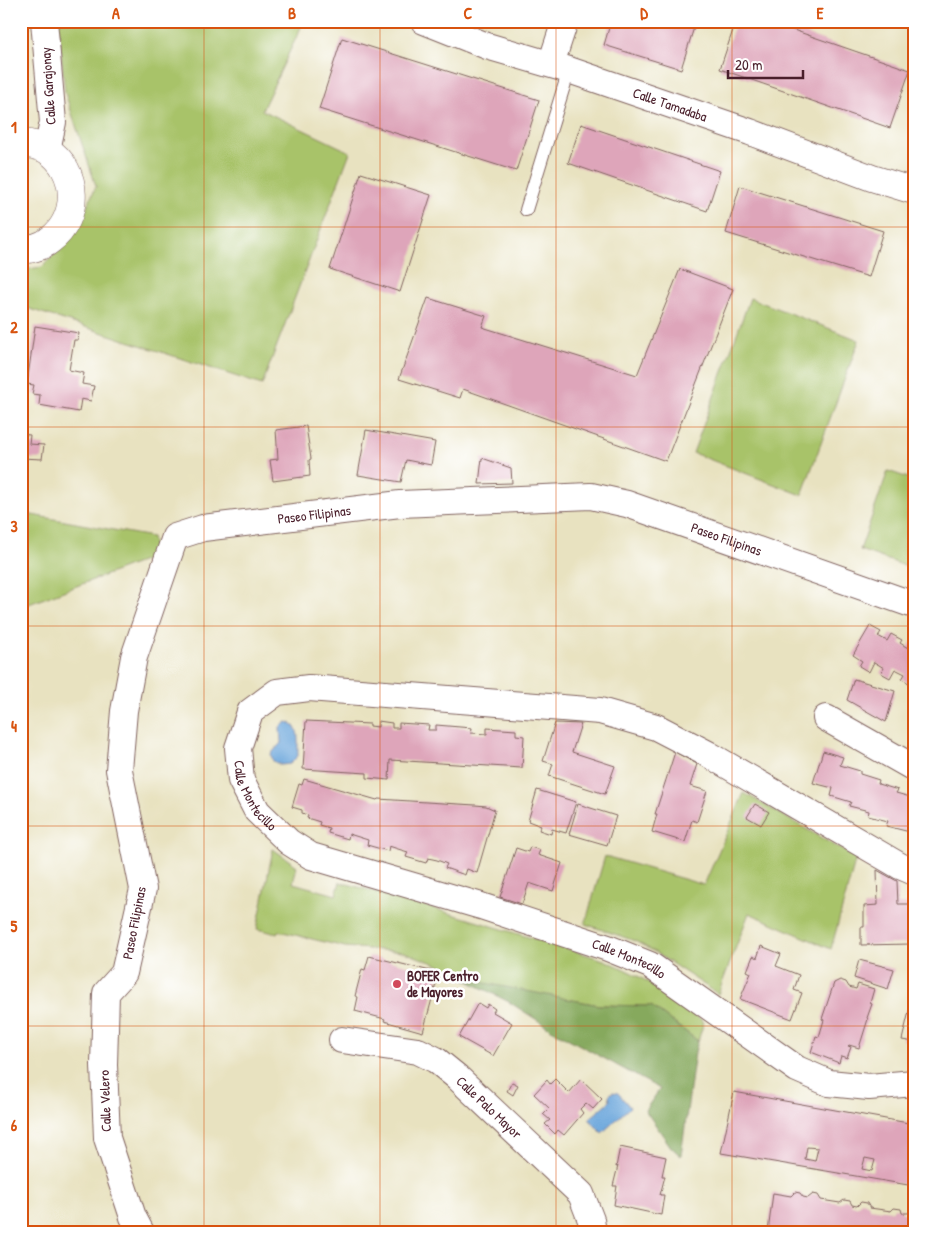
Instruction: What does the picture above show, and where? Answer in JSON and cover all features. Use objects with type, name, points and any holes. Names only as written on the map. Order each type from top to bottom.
[{"type":"street","name":"Calle Garajonay","points":[[44,21],[53,122],[47,150]]},
{"type":"street","name":"Calle Tamadaba","points":[[424,21],[487,46],[560,67],[750,132],[872,178],[914,191]]},
{"type":"street","points":[[560,67],[565,21]]},
{"type":"street","points":[[21,142],[33,144],[47,150],[60,162],[69,177],[72,195],[70,212],[62,228],[50,240],[34,248],[21,250]]},
{"type":"street","name":"Paseo Filipinas","points":[[106,993],[124,973],[143,888],[119,770],[124,711],[134,657],[175,537],[203,528],[400,504],[591,496],[627,504],[914,605]]},
{"type":"street","name":"Calle Montecillo","points":[[914,872],[900,866],[708,754],[656,726],[600,711],[309,688],[277,692],[250,712],[238,748],[241,780],[257,811],[288,842],[311,856],[481,906],[608,948],[650,965],[797,1069],[829,1083],[869,1087],[914,1083]]},
{"type":"street","points":[[826,718],[914,768]]},
{"type":"street","name":"Calle Velero","points":[[106,993],[104,1065],[107,1138],[133,1217],[141,1232]]},
{"type":"street","name":"Calle Palo Mayor","points":[[342,1040],[418,1051],[436,1060],[581,1194],[592,1220],[593,1232]]},
{"type":"lane","points":[[526,210],[560,67]]},
{"type":"green space","points":[[58,21],[304,21],[262,110],[350,152],[262,385],[21,306],[21,270],[42,267],[75,233],[96,186],[65,93]]},
{"type":"green space","points":[[750,298],[859,340],[802,495],[693,453]]},
{"type":"green space","points":[[888,471],[914,480],[914,548],[908,567],[860,550]]},
{"type":"green space","points":[[21,513],[152,537],[154,549],[159,555],[21,607]]},
{"type":"green space","points":[[744,793],[856,858],[831,949],[749,913],[718,994],[635,941],[585,924],[605,856],[704,885]]},
{"type":"green space","points":[[273,849],[297,866],[293,883],[336,895],[340,882],[406,900],[604,960],[618,966],[656,987],[704,1022],[698,1041],[651,1006],[599,1005],[495,986],[464,979],[439,965],[404,952],[345,947],[279,931],[278,934],[257,929]]},
{"type":"green space","points":[[464,979],[599,1005],[651,1006],[698,1041],[681,1156],[671,1147],[645,1110],[660,1089],[556,1032],[509,1002]]},
{"type":"water","points":[[287,722],[292,724],[297,731],[298,756],[290,764],[281,765],[273,761],[271,754],[281,743],[280,727]]},
{"type":"water","points":[[613,1092],[618,1093],[630,1107],[602,1133],[589,1119],[610,1101],[609,1095]]},
{"type":"building","points":[[611,21],[696,21],[681,69],[604,45]]},
{"type":"building","points":[[736,21],[767,21],[910,70],[890,128],[720,69]]},
{"type":"building","points":[[342,38],[539,100],[516,171],[319,109]]},
{"type":"building","points":[[581,124],[720,171],[707,211],[568,163]]},
{"type":"building","points":[[361,173],[431,195],[400,292],[330,269]]},
{"type":"building","points":[[740,186],[883,231],[869,277],[726,233]]},
{"type":"building","points":[[680,269],[733,289],[666,461],[463,389],[460,398],[399,379],[428,298],[486,316],[482,327],[637,375]]},
{"type":"building","points":[[35,326],[79,333],[78,340],[74,340],[69,370],[84,373],[82,384],[94,386],[91,401],[81,399],[79,412],[39,405],[40,395],[32,394],[34,385],[27,384]]},
{"type":"building","points":[[306,426],[311,459],[309,460],[310,476],[273,481],[270,460],[278,459],[276,430]]},
{"type":"building","points":[[366,430],[435,442],[431,465],[406,460],[401,482],[358,475]]},
{"type":"building","points":[[21,434],[30,435],[29,444],[44,445],[42,459],[21,458]]},
{"type":"building","points":[[482,458],[511,468],[512,483],[479,484]]},
{"type":"building","points":[[870,626],[881,632],[878,636],[887,641],[891,634],[902,640],[900,643],[908,648],[914,638],[914,682],[912,685],[902,679],[905,674],[895,669],[890,678],[881,673],[884,668],[874,662],[869,672],[859,666],[862,661],[853,655]]},
{"type":"building","points":[[854,679],[895,691],[886,722],[847,700]]},
{"type":"building","points":[[306,721],[370,724],[370,726],[378,727],[378,721],[392,723],[392,728],[399,728],[399,723],[429,725],[428,730],[436,730],[436,725],[472,728],[471,733],[487,734],[487,728],[516,730],[516,735],[524,736],[522,768],[390,760],[389,780],[367,778],[367,773],[303,769]]},
{"type":"building","points":[[555,723],[581,724],[572,752],[615,766],[605,794],[549,776],[553,764],[543,761]]},
{"type":"building","points":[[823,751],[843,757],[840,765],[860,771],[860,774],[879,780],[878,784],[898,790],[896,793],[914,798],[914,833],[886,826],[888,821],[868,816],[869,811],[849,806],[851,802],[831,796],[833,788],[813,783]]},
{"type":"building","points":[[675,752],[697,764],[690,786],[707,791],[697,822],[692,820],[685,842],[652,832],[657,814],[655,814]]},
{"type":"building","points":[[304,779],[377,800],[475,805],[486,806],[495,810],[477,873],[467,869],[465,875],[445,868],[447,864],[437,860],[428,858],[426,863],[406,857],[408,852],[389,846],[388,851],[367,845],[368,840],[349,834],[348,839],[328,833],[329,828],[319,825],[320,822],[307,818],[308,815],[302,813],[302,810],[292,807],[299,784],[302,785]]},
{"type":"building","points":[[537,790],[576,802],[566,833],[552,829],[551,834],[539,830],[541,826],[528,821]]},
{"type":"building","points":[[578,804],[616,816],[607,845],[569,834]]},
{"type":"building","points":[[755,804],[769,812],[761,825],[747,817]]},
{"type":"building","points":[[530,847],[540,850],[538,855],[562,863],[553,891],[529,883],[522,904],[500,897],[516,848],[528,852]]},
{"type":"building","points":[[877,870],[897,881],[898,904],[910,904],[910,913],[914,916],[914,930],[910,933],[911,944],[861,945],[861,927],[864,927],[864,906],[878,905]]},
{"type":"building","points":[[761,946],[781,954],[776,966],[799,975],[794,990],[802,993],[792,1019],[740,999],[751,973],[747,971],[753,956],[757,958]]},
{"type":"building","name":"BOFER Centro de Mayores","points":[[369,956],[439,973],[423,1032],[355,1011],[358,997],[355,996],[362,969],[365,970]]},
{"type":"building","points":[[859,960],[894,969],[888,989],[854,978]]},
{"type":"building","points":[[840,980],[846,982],[849,987],[856,989],[858,984],[874,989],[870,1003],[872,1004],[859,1048],[849,1045],[851,1047],[847,1058],[841,1056],[839,1063],[811,1052],[816,1036],[819,1037],[824,1020],[822,1019],[834,983]]},
{"type":"building","points":[[914,995],[914,1042],[902,1040]]},
{"type":"building","points":[[478,1003],[486,1008],[488,1004],[495,1009],[493,1012],[512,1023],[493,1056],[459,1037]]},
{"type":"building","points":[[555,1079],[569,1093],[581,1079],[602,1099],[593,1109],[586,1103],[580,1109],[583,1113],[564,1135],[558,1130],[555,1134],[545,1124],[550,1120],[543,1114],[549,1108],[534,1094],[547,1080],[550,1084]]},
{"type":"building","points":[[512,1082],[518,1085],[513,1095],[507,1091]]},
{"type":"building","points":[[734,1092],[914,1124],[914,1186],[721,1153]],"holes":[[[807,1147],[818,1148],[815,1161],[805,1159]],[[865,1158],[875,1160],[872,1171],[862,1169]]]},
{"type":"building","points":[[620,1147],[666,1157],[662,1176],[665,1176],[660,1195],[664,1195],[661,1215],[614,1205],[617,1186],[613,1186]]},
{"type":"building","points":[[795,1192],[808,1198],[813,1194],[818,1195],[821,1200],[840,1203],[844,1200],[850,1201],[852,1205],[857,1206],[861,1202],[867,1203],[870,1208],[891,1211],[894,1208],[901,1209],[902,1213],[914,1211],[914,1232],[768,1232],[773,1193],[791,1196]]},
{"type":"place","name":"BOFER Centro de Mayores","points":[[397,984]]}]
